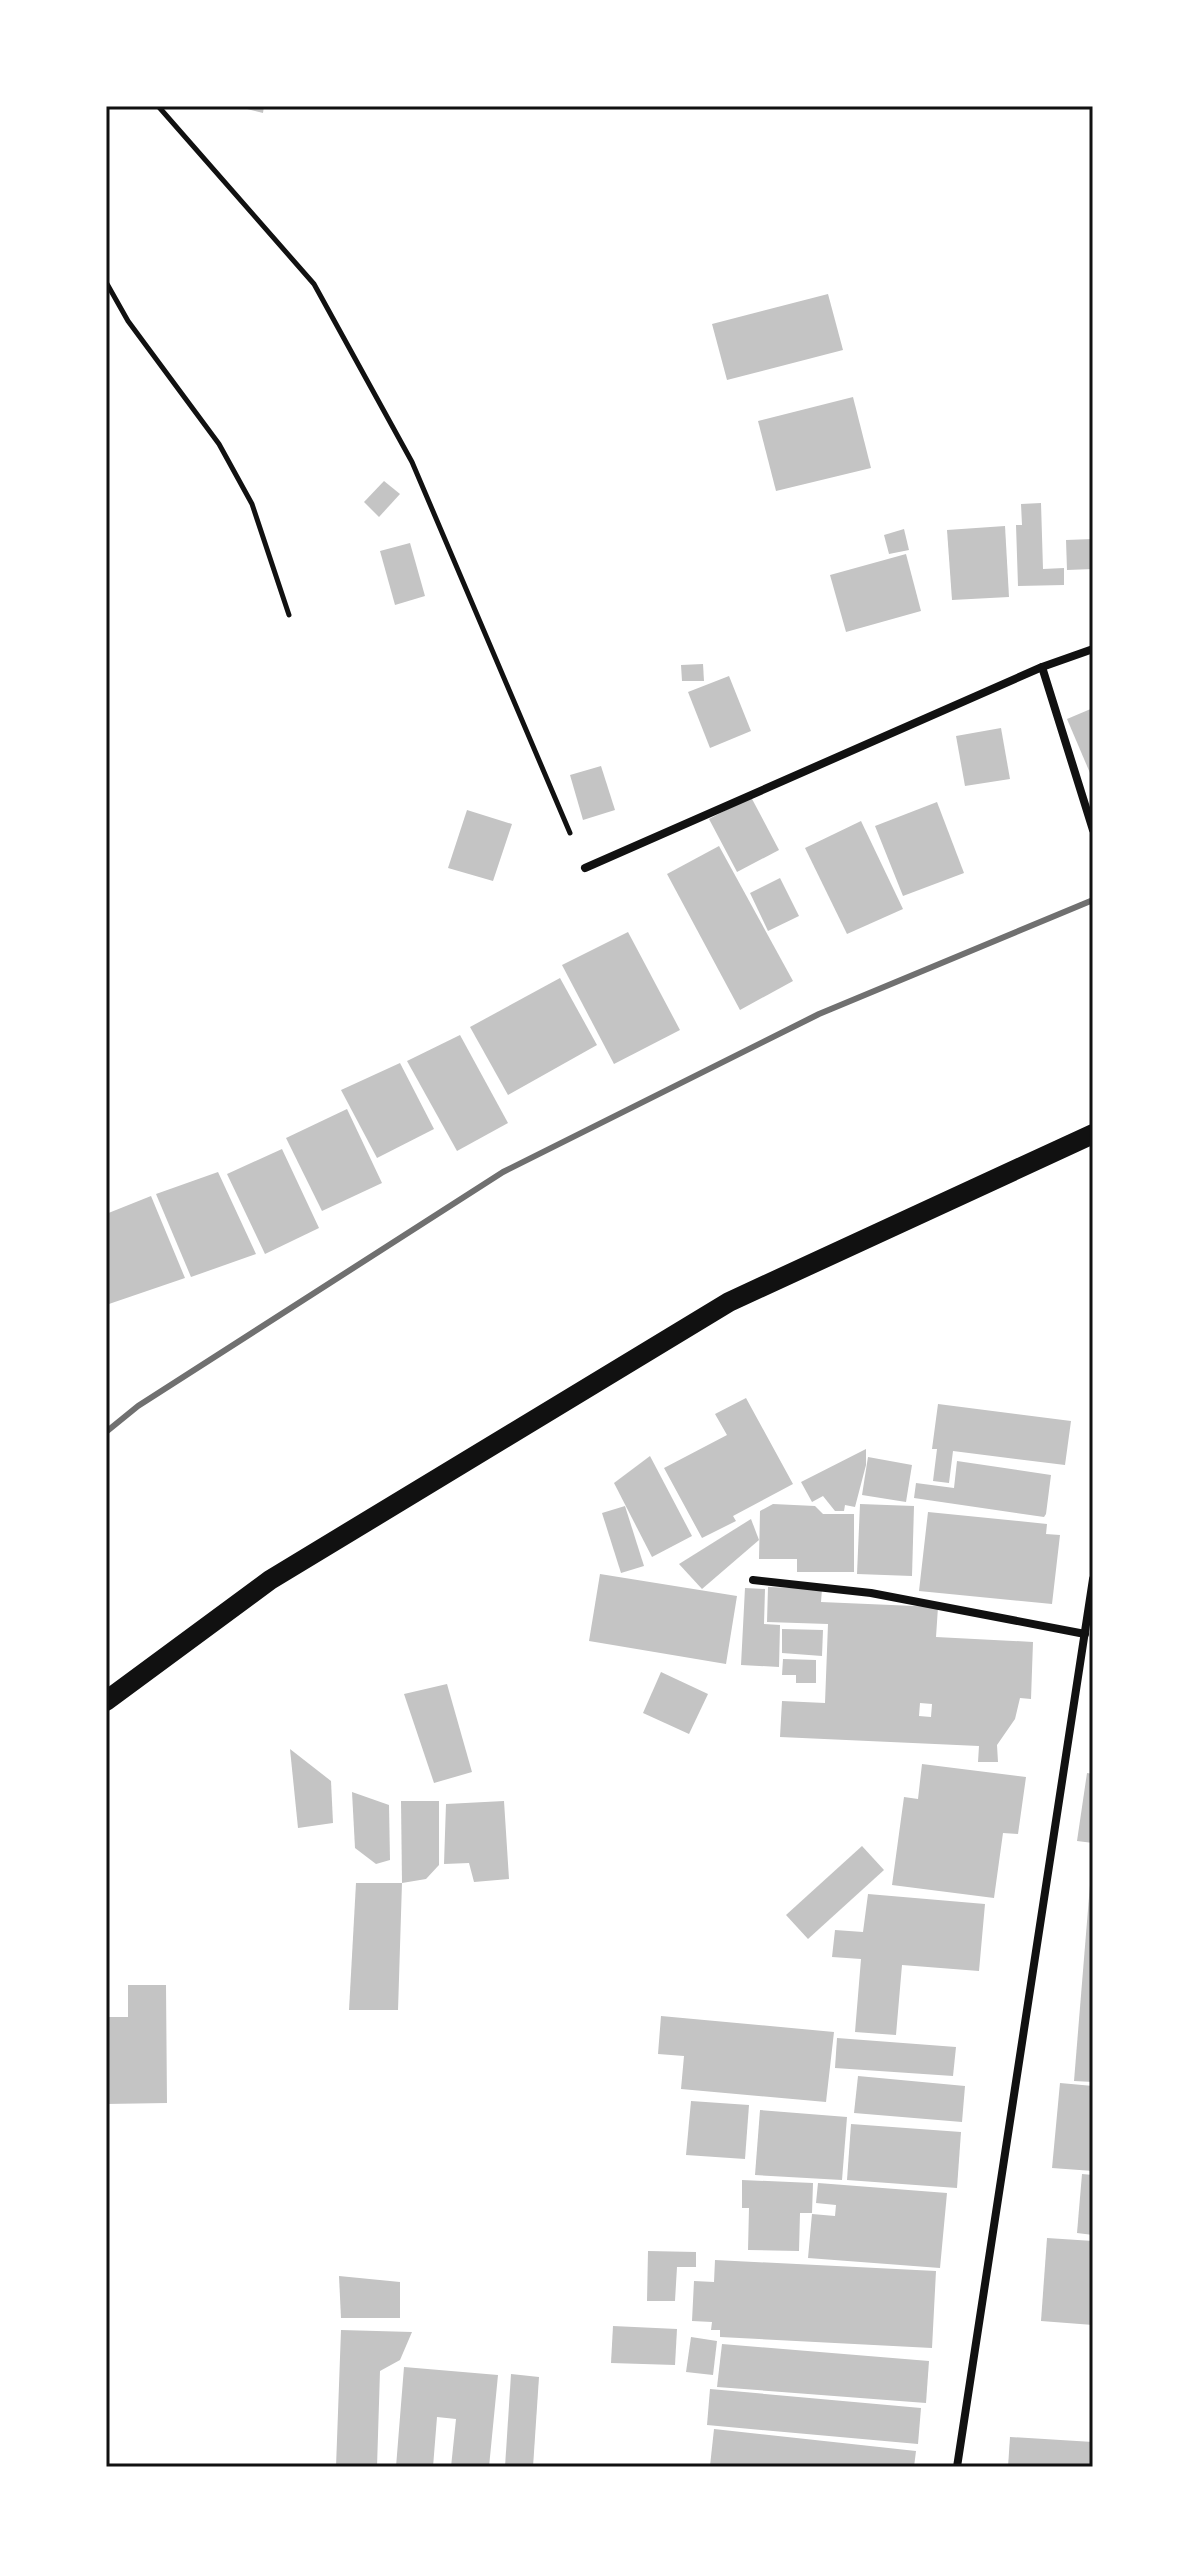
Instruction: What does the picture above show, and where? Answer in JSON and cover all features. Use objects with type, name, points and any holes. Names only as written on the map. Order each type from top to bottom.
[{"type":"main road","points":[[106,1701],[270,1580],[729,1302],[1093,1134]]},
{"type":"street","points":[[585,868],[1042,667],[1093,649]]},
{"type":"street","points":[[1042,667],[1093,830]]},
{"type":"street","points":[[957,2467],[1093,1579]]},
{"type":"street","points":[[753,1580],[871,1593],[1085,1634]]},
{"type":"path","points":[[158,106],[314,284],[412,462],[585,868]]},
{"type":"path","points":[[106,282],[128,321],[219,444],[252,504],[289,615]]},
{"type":"building","points":[[235,106],[264,106],[263,113]]},
{"type":"building","points":[[828,294],[843,350],[727,380],[712,324]]},
{"type":"building","points":[[853,397],[871,468],[776,491],[758,421]]},
{"type":"building","points":[[384,481],[400,494],[379,517],[364,502]]},
{"type":"building","points":[[1041,503],[1043,569],[1064,568],[1064,585],[1018,586],[1016,525],[1022,525],[1021,504]]},
{"type":"building","points":[[1005,526],[1009,597],[952,600],[947,530]]},
{"type":"building","points":[[904,529],[909,550],[889,554],[884,535]]},
{"type":"building","points":[[1093,539],[1093,569],[1067,570],[1066,540]]},
{"type":"building","points":[[410,543],[425,596],[395,605],[380,551]]},
{"type":"building","points":[[906,554],[921,611],[846,632],[830,575]]},
{"type":"building","points":[[703,664],[704,681],[682,681],[681,665]]},
{"type":"building","points":[[729,676],[751,731],[710,748],[688,692]]},
{"type":"building","points":[[1093,708],[1093,780],[1067,719]]},
{"type":"building","points":[[1001,728],[1010,779],[965,786],[956,736]]},
{"type":"building","points":[[601,766],[615,810],[583,820],[570,775]]},
{"type":"building","points":[[751,797],[779,850],[737,872],[709,819]]},
{"type":"building","points":[[937,802],[964,873],[903,896],[875,826]]},
{"type":"building","points":[[467,810],[512,824],[493,881],[448,868]]},
{"type":"building","points":[[861,821],[903,909],[847,934],[805,848]]},
{"type":"building","points":[[719,846],[793,981],[740,1010],[667,874]]},
{"type":"building","points":[[780,878],[799,916],[768,931],[750,893]]},
{"type":"building","points":[[628,932],[680,1030],[614,1064],[562,965]]},
{"type":"building","points":[[560,978],[597,1045],[508,1095],[470,1027]]},
{"type":"building","points":[[460,1035],[508,1123],[457,1151],[407,1061]]},
{"type":"building","points":[[400,1063],[434,1129],[377,1158],[341,1090]]},
{"type":"building","points":[[347,1109],[382,1183],[322,1211],[286,1138]]},
{"type":"building","points":[[282,1149],[319,1228],[265,1254],[227,1174]]},
{"type":"building","points":[[218,1172],[256,1254],[191,1277],[156,1194]]},
{"type":"building","points":[[151,1196],[185,1278],[106,1305],[106,1214]]},
{"type":"building","points":[[746,1398],[793,1484],[733,1516],[736,1521],[702,1538],[664,1468],[727,1435],[715,1414]]},
{"type":"building","points":[[938,1404],[1071,1421],[1065,1465],[953,1451],[949,1483],[933,1481],[937,1449],[932,1449]]},
{"type":"building","points":[[866,1449],[866,1465],[855,1507],[845,1505],[844,1511],[835,1511],[823,1496],[812,1502],[801,1482]]},
{"type":"building","points":[[650,1456],[692,1536],[652,1557],[614,1483]]},
{"type":"building","points":[[868,1457],[912,1465],[906,1502],[862,1495]]},
{"type":"building","points":[[957,1461],[1051,1475],[1046,1514],[1044,1517],[914,1498],[916,1483],[954,1488]]},
{"type":"building","points":[[773,1504],[815,1506],[823,1514],[854,1514],[854,1572],[797,1572],[797,1559],[759,1559],[760,1511]]},
{"type":"building","points":[[860,1504],[914,1506],[912,1576],[857,1574]]},
{"type":"building","points":[[625,1506],[644,1566],[621,1573],[602,1513]]},
{"type":"building","points":[[928,1512],[1047,1524],[1046,1534],[1060,1535],[1052,1604],[919,1591]]},
{"type":"building","points":[[751,1519],[759,1540],[702,1589],[679,1564]]},
{"type":"building","points":[[600,1574],[737,1596],[726,1664],[589,1641]]},
{"type":"building","points":[[768,1587],[822,1589],[821,1602],[938,1607],[936,1637],[1033,1642],[1031,1699],[1020,1698],[1015,1719],[997,1745],[998,1762],[978,1762],[979,1746],[780,1737],[782,1701],[825,1703],[828,1624],[767,1622]],"holes":[[[920,1703],[932,1704],[931,1717],[919,1716]]]},
{"type":"building","points":[[745,1588],[765,1589],[764,1624],[780,1625],[779,1667],[741,1665]]},
{"type":"building","points":[[782,1629],[823,1630],[822,1656],[782,1653]]},
{"type":"building","points":[[783,1659],[816,1660],[816,1683],[796,1683],[796,1675],[782,1675]]},
{"type":"building","points":[[661,1672],[708,1694],[689,1734],[643,1713]]},
{"type":"building","points":[[447,1684],[472,1772],[434,1783],[404,1694]]},
{"type":"building","points":[[290,1749],[331,1781],[333,1823],[298,1828]]},
{"type":"building","points":[[922,1764],[1026,1777],[1018,1834],[1003,1833],[994,1898],[892,1885],[904,1797],[918,1799]]},
{"type":"building","points":[[1087,1773],[1093,1774],[1093,1843],[1077,1841]]},
{"type":"building","points":[[352,1792],[389,1805],[390,1860],[376,1864],[355,1848]]},
{"type":"building","points":[[401,1801],[439,1801],[439,1865],[426,1879],[402,1883]]},
{"type":"building","points":[[504,1801],[509,1879],[474,1882],[469,1863],[444,1864],[446,1804]]},
{"type":"building","points":[[862,1846],[884,1870],[808,1939],[786,1915]]},
{"type":"building","points":[[356,1883],[402,1883],[398,2010],[349,2010]]},
{"type":"building","points":[[1090,1885],[1093,1885],[1093,2082],[1074,2081]]},
{"type":"building","points":[[868,1894],[985,1904],[979,1971],[902,1965],[896,2035],[855,2032],[861,1959],[832,1957],[835,1930],[863,1932]]},
{"type":"building","points":[[128,1985],[166,1985],[167,2103],[106,2104],[106,2017],[128,2017]]},
{"type":"building","points":[[661,2016],[834,2032],[826,2102],[681,2089],[684,2056],[658,2054]]},
{"type":"building","points":[[837,2038],[956,2047],[953,2076],[835,2068]]},
{"type":"building","points":[[858,2076],[965,2086],[962,2122],[854,2113]]},
{"type":"building","points":[[1060,2083],[1093,2086],[1093,2171],[1052,2168]]},
{"type":"building","points":[[691,2101],[749,2105],[745,2159],[686,2155]]},
{"type":"building","points":[[760,2110],[847,2117],[842,2180],[755,2175]]},
{"type":"building","points":[[851,2124],[961,2132],[957,2188],[847,2180]]},
{"type":"building","points":[[1082,2174],[1093,2175],[1093,2235],[1077,2233]]},
{"type":"building","points":[[742,2180],[813,2183],[812,2213],[800,2213],[799,2251],[748,2250],[749,2208],[742,2208]]},
{"type":"building","points":[[818,2183],[947,2193],[940,2268],[808,2258],[812,2214],[835,2216],[836,2205],[816,2203]]},
{"type":"building","points":[[1047,2238],[1093,2241],[1093,2325],[1041,2321]]},
{"type":"building","points":[[648,2251],[696,2252],[696,2267],[677,2267],[675,2301],[647,2301]]},
{"type":"building","points":[[715,2260],[936,2271],[932,2348],[720,2337],[720,2330],[711,2330],[712,2322],[692,2321],[694,2281],[714,2282]]},
{"type":"building","points":[[339,2276],[400,2282],[400,2318],[341,2318]]},
{"type":"building","points":[[613,2326],[677,2329],[675,2365],[611,2363]]},
{"type":"building","points":[[341,2330],[412,2332],[400,2360],[380,2371],[377,2467],[336,2467]]},
{"type":"building","points":[[691,2337],[717,2341],[713,2375],[686,2372]]},
{"type":"building","points":[[722,2344],[929,2361],[926,2403],[717,2387]]},
{"type":"building","points":[[404,2367],[498,2375],[489,2467],[451,2467],[456,2419],[437,2417],[433,2467],[396,2467]]},
{"type":"building","points":[[511,2374],[539,2377],[533,2467],[505,2467]]},
{"type":"building","points":[[710,2389],[921,2408],[918,2444],[707,2425]]},
{"type":"building","points":[[714,2429],[916,2451],[914,2467],[710,2466]]},
{"type":"building","points":[[1010,2437],[1093,2442],[1093,2467],[1008,2467]]},
{"type":"railway","points":[[106,1432],[138,1406],[503,1172],[819,1014],[1093,900]]}]
